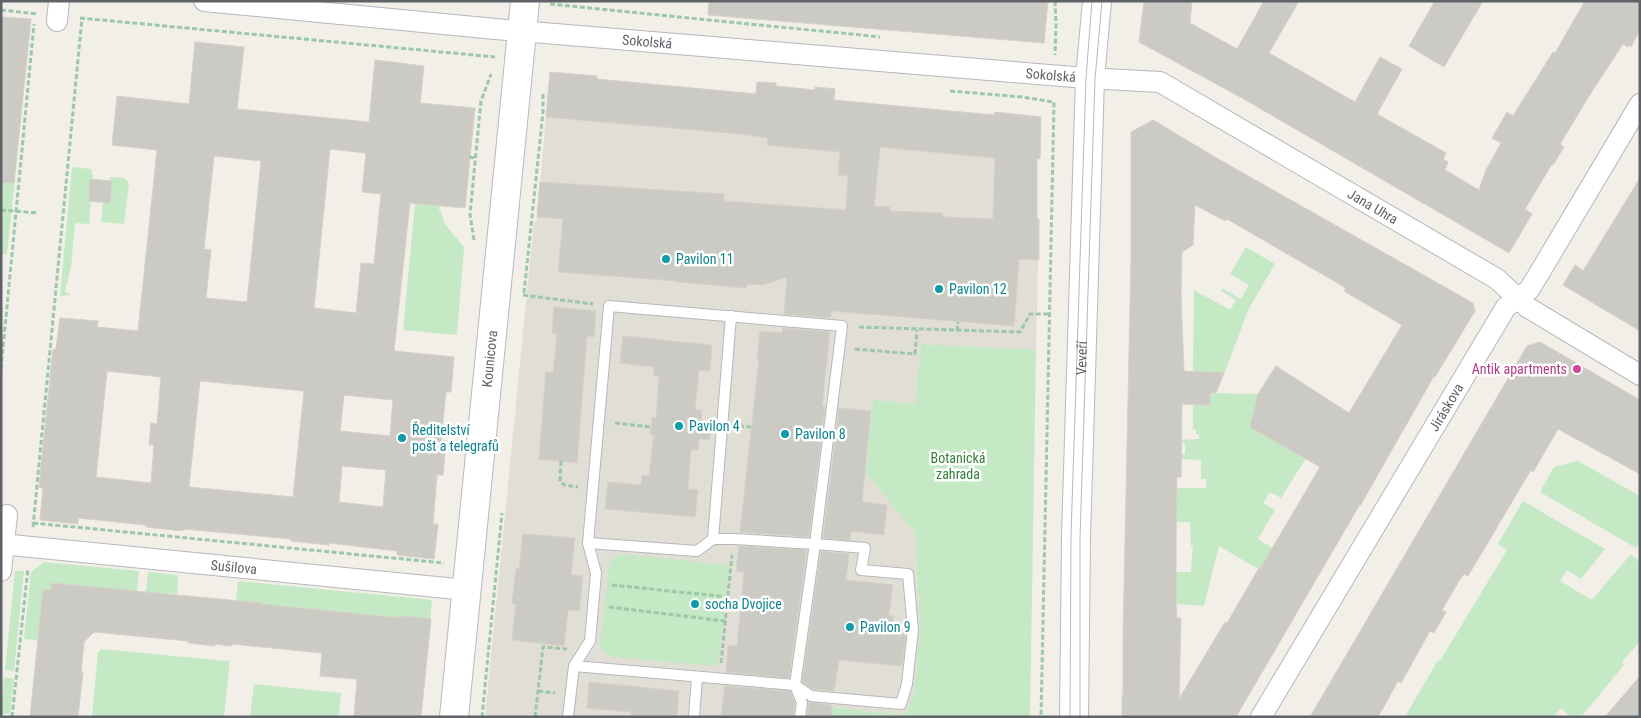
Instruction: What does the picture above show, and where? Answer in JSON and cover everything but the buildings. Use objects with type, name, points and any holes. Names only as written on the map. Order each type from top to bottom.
[{"type":"street","name":"Sokolská","points":[[204,1],[522,31],[1090,78]]},
{"type":"street","name":"Kounicova","points":[[454,717],[525,1]]},
{"type":"street","name":"Veveří","points":[[1074,717],[1076,537],[1090,78],[1096,1]]},
{"type":"street","name":"Jana Uhra","points":[[1090,78],[1160,82],[1497,279],[1527,308],[1640,375]]},
{"type":"street","name":"Jiráskova","points":[[1261,717],[1506,307],[1529,290],[1640,104]]},
{"type":"street","points":[[1,571],[6,515]]},
{"type":"street","name":"Sušilova","points":[[2,544],[467,590]]},
{"type":"lane","points":[[568,717],[574,666],[590,642],[596,573],[588,543],[609,306],[842,326],[815,544],[795,685],[802,703],[800,717]]},
{"type":"lane","points":[[713,539],[731,316]]},
{"type":"lane","points":[[574,666],[795,685],[811,696],[900,704],[907,684],[914,630],[908,574],[862,570],[866,548],[734,539],[713,539],[697,551],[588,543]]},
{"type":"lane","points":[[694,717],[697,677]]},
{"type":"path","points":[[553,1],[553,4],[888,38]]},
{"type":"path","points":[[1046,54],[1055,55],[1055,1]]},
{"type":"path","points":[[1,10],[59,14],[82,18],[492,57],[492,65]]},
{"type":"path","points":[[1,369],[36,13]]},
{"type":"path","points":[[82,18],[34,523],[444,563]]},
{"type":"path","points":[[473,248],[474,238],[470,214],[475,158],[481,101],[491,72]]},
{"type":"path","points":[[522,304],[543,112],[543,86]]},
{"type":"path","points":[[1042,717],[1054,114]]},
{"type":"path","points":[[469,158],[475,158]]},
{"type":"path","points":[[1,210],[38,214]]},
{"type":"path","points":[[524,295],[609,306]]},
{"type":"path","points":[[862,327],[1020,332],[1030,314],[1050,314]]},
{"type":"path","points":[[957,331],[958,322]]},
{"type":"path","points":[[840,348],[915,354],[917,330]]},
{"type":"path","points":[[599,422],[651,426]]},
{"type":"path","points":[[734,425],[751,427]]},
{"type":"path","points":[[560,461],[560,481],[564,485],[583,488]]},
{"type":"path","points":[[482,717],[502,510]]},
{"type":"path","points":[[720,679],[734,539]]},
{"type":"path","points":[[442,570],[445,553]]},
{"type":"path","points":[[12,717],[29,560]]},
{"type":"path","points":[[615,585],[728,596]]},
{"type":"path","points":[[613,607],[725,621]]},
{"type":"path","points":[[535,717],[543,646],[567,649]]},
{"type":"path","points":[[538,691],[563,693]]},
{"type":"shaded area","points":[[550,72],[597,76],[597,79],[756,94],[757,82],[776,83],[776,86],[813,90],[817,88],[835,89],[834,100],[993,116],[997,113],[1041,117],[1041,156],[1037,158],[1037,219],[1039,219],[1036,350],[921,344],[915,404],[873,400],[866,474],[915,532],[920,628],[914,695],[905,715],[814,705],[812,717],[485,717],[534,222],[536,222],[537,217]]},
{"type":"green space","points":[[1,167],[16,168],[7,254],[1,254]]},
{"type":"green space","points":[[72,167],[91,169],[93,176],[89,224],[75,223],[71,267],[65,291],[71,295],[60,296]]},
{"type":"green space","points":[[110,177],[124,178],[129,183],[124,224],[101,222],[103,203],[110,203],[112,181]]},
{"type":"green space","points":[[417,183],[441,186],[439,210],[441,211],[444,223],[464,247],[457,335],[403,330]]},
{"type":"green space","points":[[1246,247],[1275,264],[1249,308],[1224,374],[1193,372],[1194,290],[1230,310],[1236,300],[1221,291],[1222,288],[1241,299],[1249,285],[1230,274]]},
{"type":"green space","name":"Botanická zahrada","points":[[921,344],[1036,350],[1030,717],[812,717],[813,705],[905,715],[914,695],[920,628],[915,532],[866,474],[873,400],[915,404]]},
{"type":"green space","points":[[1210,393],[1258,394],[1250,427],[1306,458],[1281,498],[1270,492],[1263,503],[1275,510],[1258,539],[1273,548],[1260,570],[1219,546],[1204,606],[1176,604],[1176,572],[1191,572],[1193,546],[1191,546],[1190,522],[1177,522],[1177,488],[1206,488],[1206,479],[1201,479],[1201,460],[1181,459],[1181,455],[1185,454],[1185,443],[1181,442],[1181,440],[1199,439],[1199,434],[1196,434],[1196,430],[1193,429],[1193,405],[1210,404]]},
{"type":"green space","points":[[1578,461],[1640,496],[1640,543],[1636,548],[1540,492],[1554,467]]},
{"type":"green space","points":[[1523,501],[1605,549],[1581,579],[1567,570],[1560,581],[1592,600],[1631,554],[1640,562],[1640,641],[1622,662],[1624,665],[1581,717],[1571,717],[1561,708],[1554,717],[1405,717],[1438,660],[1440,661],[1507,550],[1498,544]]},
{"type":"green space","points":[[624,554],[728,565],[718,662],[716,666],[612,657],[602,650],[600,645],[609,566],[614,557]]},
{"type":"green space","points":[[44,562],[139,571],[137,592],[52,583],[53,592],[45,593],[46,590],[43,590],[38,640],[24,639],[31,572]]},
{"type":"green space","points":[[15,571],[24,571],[14,671],[5,670]]},
{"type":"green space","points":[[148,572],[178,575],[177,594],[146,592]]},
{"type":"green space","points":[[238,581],[432,600],[430,619],[400,618],[236,601]]},
{"type":"green space","points":[[102,649],[230,660],[224,717],[92,717],[98,652]]},
{"type":"green space","points":[[4,677],[14,679],[10,713],[1,715]]},
{"type":"green space","points":[[254,684],[341,693],[339,717],[250,717]]},
{"type":"tram line","points":[[1070,717],[1071,536],[1086,78],[1092,1]]},
{"type":"tram line","points":[[1080,717],[1080,538],[1095,79],[1102,1]]},
{"type":"place","name":"Pavilon 11","points":[[666,259]]},
{"type":"place","name":"Pavilon 12","points":[[939,289]]},
{"type":"place","name":"Antik apartments","points":[[1577,369]]},
{"type":"place","name":"Pavilon 4","points":[[679,426]]},
{"type":"place","name":"Pavilon 8","points":[[785,434]]},
{"type":"place","name":"Ředitelství pošt a telegrafů","points":[[402,438]]},
{"type":"place","name":"socha Dvojice","points":[[695,604]]},
{"type":"place","name":"Pavilon 9","points":[[850,627]]}]
